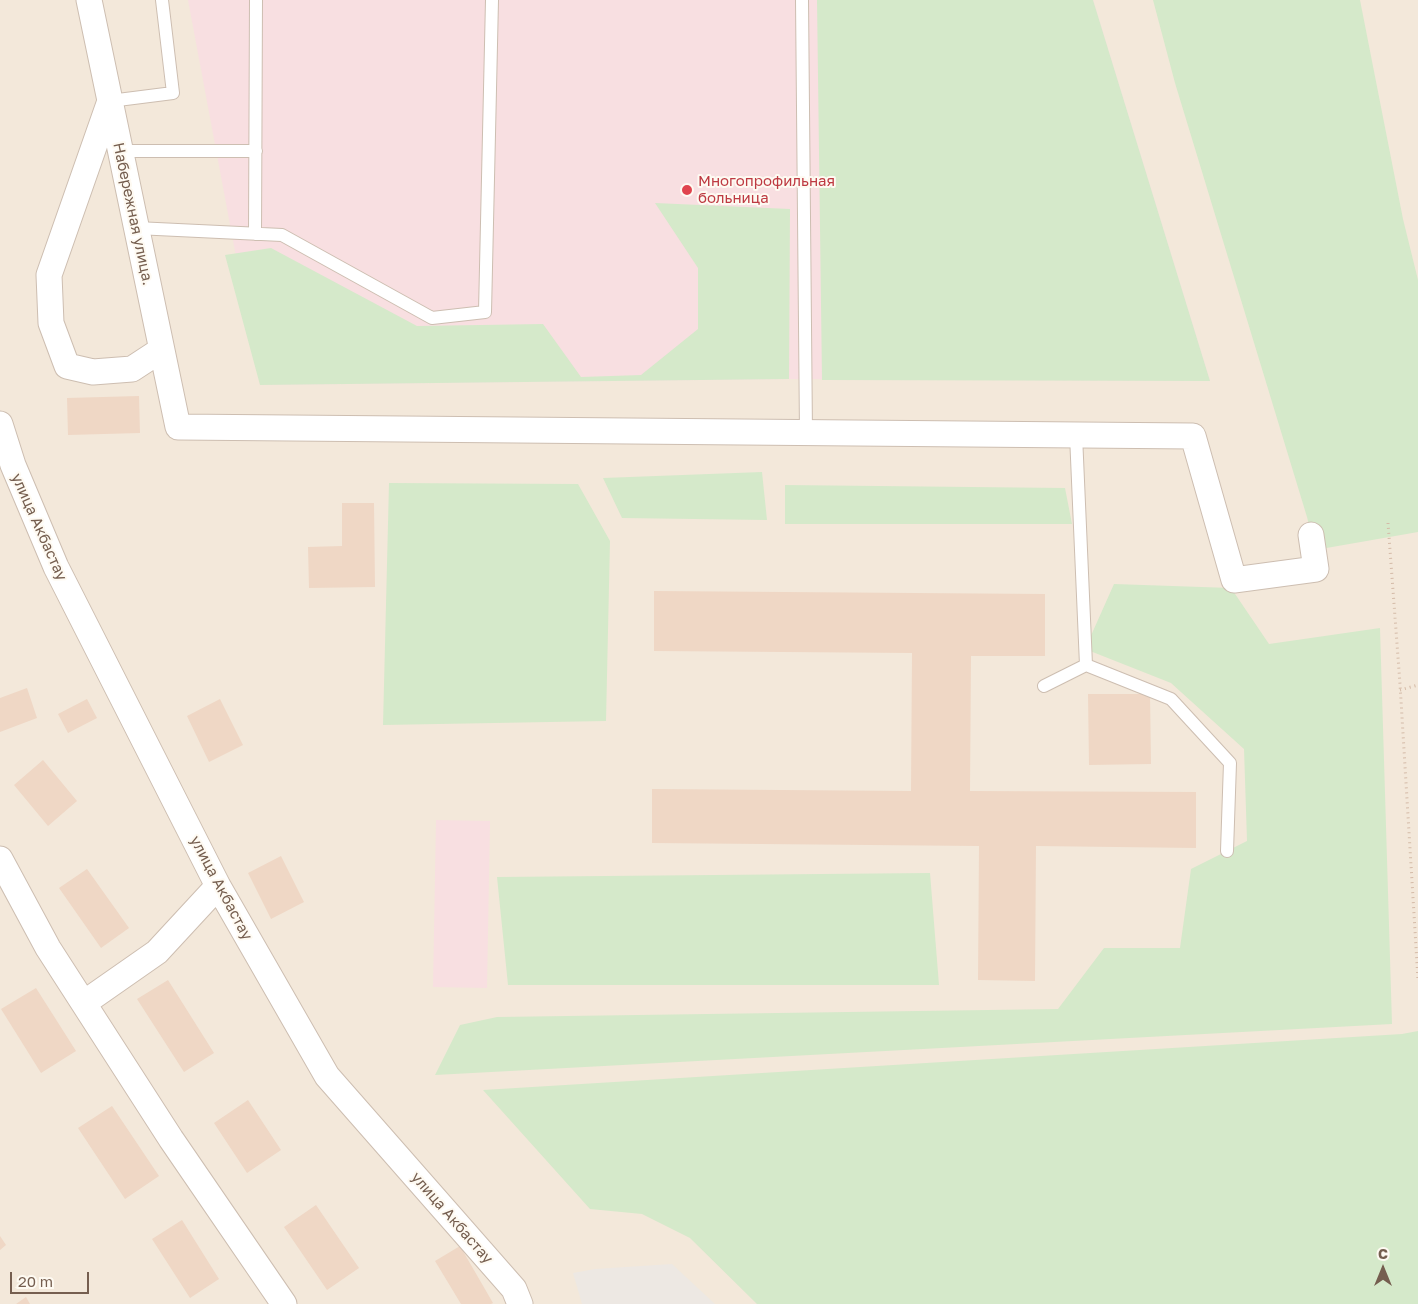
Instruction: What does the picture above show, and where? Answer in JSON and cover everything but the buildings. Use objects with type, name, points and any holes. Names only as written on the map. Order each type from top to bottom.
[{"type":"street","name":"Набережная улица.","points":[[89,0],[178,428],[806,433]]},
{"type":"street","points":[[110,101],[49,274],[51,324],[67,366],[93,372],[132,369],[161,350]]},
{"type":"street","name":"улица Акбастау","points":[[0,424],[6,467],[56,567],[218,886],[327,1076],[514,1290],[520,1304]]},
{"type":"street","points":[[806,433],[1193,436],[1234,580],[1316,569],[1311,535]]},
{"type":"street","points":[[0,859],[48,948],[171,1139],[284,1304]]},
{"type":"street","points":[[84,1003],[157,952],[218,886]]},
{"type":"lane","points":[[110,101],[173,93],[162,0]]},
{"type":"lane","points":[[255,234],[256,0]]},
{"type":"lane","points":[[136,228],[282,235],[432,318],[485,312],[492,0]]},
{"type":"lane","points":[[802,0],[806,433]]},
{"type":"lane","points":[[120,151],[256,151]]},
{"type":"lane","points":[[1076,435],[1086,665]]},
{"type":"lane","points":[[1044,686],[1086,665],[1171,699],[1230,763],[1227,851]]},
{"type":"path","points":[[1388,523],[1418,980]]},
{"type":"path","points":[[1400,690],[1418,685]]},
{"type":"shaded area","points":[[0,0],[1418,0],[1418,1304],[0,1304]]},
{"type":"shaded area","name":"Многопрофильная больница","points":[[188,0],[1093,0],[1210,381],[789,379],[260,385]]},
{"type":"shaded area","points":[[436,820],[490,821],[487,988],[433,987]]},
{"type":"shaded area","points":[[672,1264],[715,1304],[582,1304],[573,1273],[595,1269]]},
{"type":"green space","points":[[817,0],[1093,0],[1210,381],[822,380]]},
{"type":"green space","points":[[1153,0],[1360,0],[1403,219],[1418,280],[1418,532],[1315,550],[1307,517],[1175,83]]},
{"type":"green space","points":[[655,203],[790,209],[789,379],[260,385],[225,255],[271,248],[417,326],[543,324],[581,377],[641,375],[698,329],[698,268]]},
{"type":"green space","points":[[762,472],[767,520],[622,518],[603,478]]},
{"type":"green space","points":[[389,483],[578,484],[610,541],[606,721],[383,725]]},
{"type":"green space","points":[[785,485],[1065,488],[1072,524],[785,524]]},
{"type":"green space","points":[[1114,584],[1231,588],[1269,644],[1380,628],[1392,1024],[435,1075],[460,1025],[497,1017],[1058,1009],[1104,948],[1180,948],[1191,869],[1247,841],[1244,749],[1171,683],[1085,649]]},
{"type":"green space","points":[[930,873],[939,985],[508,985],[497,877]]},
{"type":"green space","points":[[1418,1031],[1418,1304],[757,1304],[690,1238],[642,1214],[590,1209],[483,1090],[1402,1034]]},
{"type":"place","name":"Многопрофильная больница","points":[[687,190]]}]
